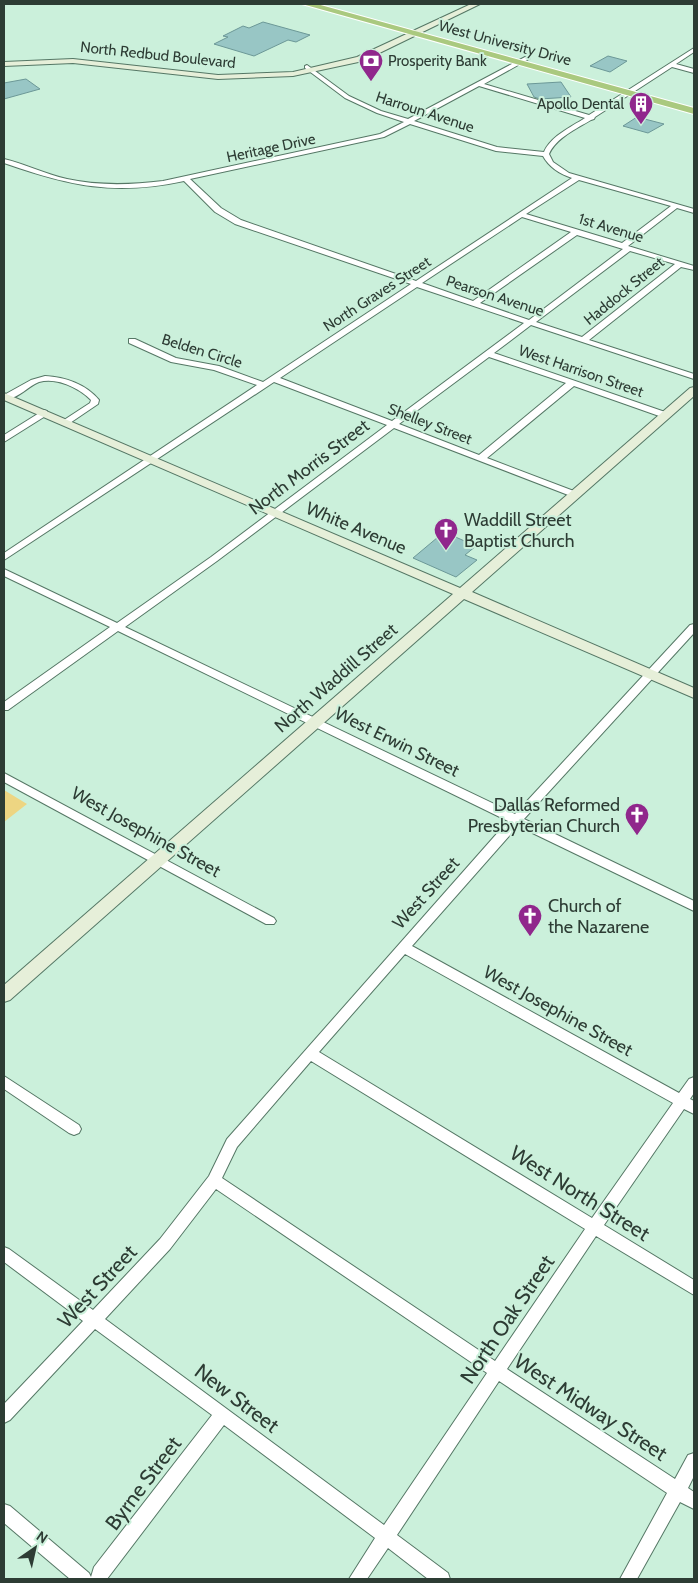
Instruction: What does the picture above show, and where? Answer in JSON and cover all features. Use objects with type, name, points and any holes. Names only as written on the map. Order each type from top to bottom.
[{"type":"highway","name":"West University Drive","points":[[307,4],[413,30],[632,90],[694,104]]},
{"type":"highway","name":"West University Drive","points":[[332,4],[413,30]]},
{"type":"highway","name":"West University Drive","points":[[632,90],[694,111]]},
{"type":"street","name":"North Redbud Boulevard","points":[[4,64],[37,61],[82,61],[226,77],[278,76],[360,59],[456,4]]},
{"type":"street","points":[[448,18],[466,4]]},
{"type":"street","name":"North Redbud Boulevard","points":[[4,58],[78,56],[231,72],[310,69],[448,18],[476,4]]},
{"type":"street","points":[[694,50],[554,142],[546,154],[552,165],[578,177],[694,211]]},
{"type":"street","name":"Heritage Drive","points":[[4,161],[61,181],[99,188],[128,188],[186,179],[366,141],[389,133],[523,60]]},
{"type":"street","points":[[671,65],[694,71]]},
{"type":"street","name":"Harroun Avenue","points":[[310,69],[334,89],[361,105],[506,151],[546,154]]},
{"type":"street","points":[[479,84],[592,118]]},
{"type":"street","name":"North Graves Street","points":[[4,557],[578,177]]},
{"type":"street","name":"Pearson Avenue","points":[[186,179],[230,218],[529,323],[694,377]]},
{"type":"street","name":"North Morris Street","points":[[4,707],[276,512],[529,323],[676,206]]},
{"type":"street","name":"1st Avenue","points":[[521,215],[694,268]]},
{"type":"street","points":[[474,304],[576,232]]},
{"type":"street","name":"Haddock Street","points":[[584,340],[680,264]]},
{"type":"street","name":"Belden Circle","points":[[132,342],[174,360],[216,368],[264,386]]},
{"type":"street","name":"West Harrison Street","points":[[487,353],[665,415]]},
{"type":"street","points":[[5,397],[36,381],[44,379],[68,383],[82,389],[95,400],[94,404],[67,422]]},
{"type":"street","name":"Shelley Street","points":[[274,379],[576,495]]},
{"type":"street","points":[[481,458],[572,383]]},
{"type":"street","name":"North Waddill Street","points":[[4,995],[694,390]]},
{"type":"street","name":"White Avenue","points":[[5,397],[463,592],[694,693]]},
{"type":"street","points":[[4,439],[44,413]]},
{"type":"street","name":"West Erwin Street","points":[[4,572],[694,906]]},
{"type":"street","name":"West Street","points":[[4,1415],[95,1321],[165,1244],[214,1180],[232,1143],[517,819],[694,627]]},
{"type":"street","name":"West Josephine Street","points":[[4,777],[270,921]]},
{"type":"street","name":"West Josephine Street","points":[[403,947],[688,1105]]},
{"type":"street","name":"West North Street","points":[[310,1053],[694,1288]]},
{"type":"street","points":[[4,1082],[74,1129]]},
{"type":"street","name":"North Oak Street","points":[[357,1579],[594,1227],[688,1105],[694,1083]]},
{"type":"street","name":"West Midway Street","points":[[214,1180],[498,1372],[694,1501]]},
{"type":"street","name":"New Street","points":[[4,1254],[442,1579]]},
{"type":"street","name":"Byrne Street","points":[[99,1579],[100,1574],[222,1414]]},
{"type":"street","points":[[628,1579],[694,1461]]},
{"type":"street","points":[[4,1512],[83,1579]]},
{"type":"shaded area","points":[[4,790],[27,804],[4,822]]},
{"type":"building","points":[[263,22],[310,35],[296,42],[288,40],[254,56],[214,44],[228,37],[223,36],[243,26],[249,28]]},
{"type":"building","points":[[608,56],[627,61],[610,72],[590,66]]},
{"type":"building","points":[[26,79],[40,89],[4,99],[4,83]]},
{"type":"building","points":[[561,82],[571,97],[540,99],[534,97],[527,84]]},
{"type":"building","points":[[637,117],[664,124],[648,133],[623,126]]},
{"type":"building","name":"Waddill Street Baptist Church","points":[[444,532],[476,546],[465,555],[477,560],[456,577],[413,558]]},
{"type":"place","name":"Prosperity Bank","points":[[371,82]]},
{"type":"place","name":"Apollo Dental","points":[[641,125]]},
{"type":"place","name":"Waddill Street Baptist Church","points":[[446,551]]},
{"type":"place","name":"Dallas Reformed Presbyterian Church","points":[[637,836]]},
{"type":"place","name":"Church of the Nazarene","points":[[530,937]]}]
